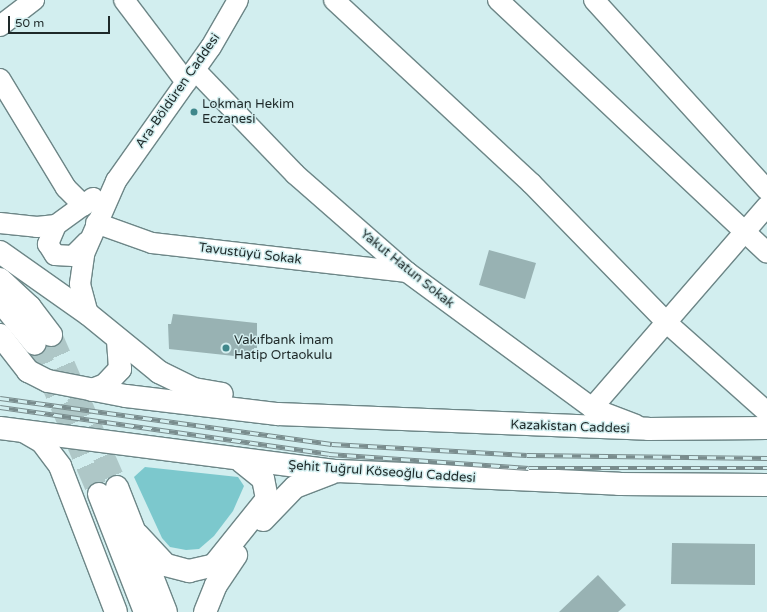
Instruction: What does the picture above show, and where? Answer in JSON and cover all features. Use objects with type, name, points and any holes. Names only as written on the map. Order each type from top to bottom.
[{"type":"main road","points":[[0,252],[88,314],[159,372],[194,389],[373,420]]},
{"type":"main road","points":[[0,279],[30,307],[43,339],[0,301]]},
{"type":"main road","points":[[0,335],[36,376],[92,390],[302,417],[373,420]]},
{"type":"main road","points":[[92,390],[105,385],[116,375],[121,362],[118,340]]},
{"type":"main road","name":"Kazakistan Caddesi","points":[[373,420],[648,429],[767,428]]},
{"type":"main road","name":"Şehit Tuğrul Köseoğlu Caddesi","points":[[0,428],[241,460],[338,471],[619,484],[767,485]]},
{"type":"main road","points":[[24,431],[42,442],[60,466],[116,612]]},
{"type":"main road","points":[[145,612],[108,491],[138,535],[166,565],[189,571],[214,565],[266,499],[263,479],[241,460]]},
{"type":"main road","points":[[205,612],[222,574],[273,506],[295,487],[338,471]]},
{"type":"main road","points":[[138,535],[166,612]]},
{"type":"street","points":[[0,26],[34,0]]},
{"type":"street","name":"Yakut Hatun Sokak","points":[[124,0],[190,76],[294,174],[407,272],[592,408],[648,429]]},
{"type":"street","name":"Ara-Böldüren Caddesi","points":[[88,314],[80,284],[88,242],[116,181],[190,76],[238,0]]},
{"type":"street","points":[[334,0],[531,183],[667,323],[767,412]]},
{"type":"street","points":[[498,0],[767,253]]},
{"type":"street","points":[[594,0],[767,190]]},
{"type":"street","points":[[0,78],[66,188],[84,206]]},
{"type":"street","name":"Ara-Böldüren Caddesi","points":[[0,222],[37,227],[56,225],[84,206],[116,181]]},
{"type":"street","points":[[592,408],[767,206]]},
{"type":"street","name":"Tavustüyü Sokak","points":[[96,223],[152,243],[407,272]]},
{"type":"street","points":[[56,225],[48,244],[54,256],[73,256],[88,242]]},
{"type":"shaded area","points":[[145,467],[238,477],[244,486],[233,511],[214,536],[199,549],[186,550],[170,547],[162,538],[134,477]]},
{"type":"building","points":[[489,250],[536,263],[525,299],[479,285]]},
{"type":"building","points":[[173,314],[257,323],[257,348],[254,348],[253,358],[169,349],[168,324],[171,324]]},
{"type":"building","points":[[672,543],[755,544],[755,585],[671,584]]},
{"type":"building","points":[[598,575],[626,605],[618,612],[559,612]]},
{"type":"tunnel","points":[[51,335],[117,487]]},
{"type":"tunnel","points":[[35,344],[99,494]]},
{"type":"railway","points":[[0,398],[332,444],[527,455],[767,458]]},
{"type":"railway","points":[[0,407],[329,454],[529,468],[767,468]]},
{"type":"place","name":"Lokman Hekim Eczanesi","points":[[194,112]]},
{"type":"place","name":"Vakıfbank İmam Hatip Ortaokulu","points":[[226,348]]}]
